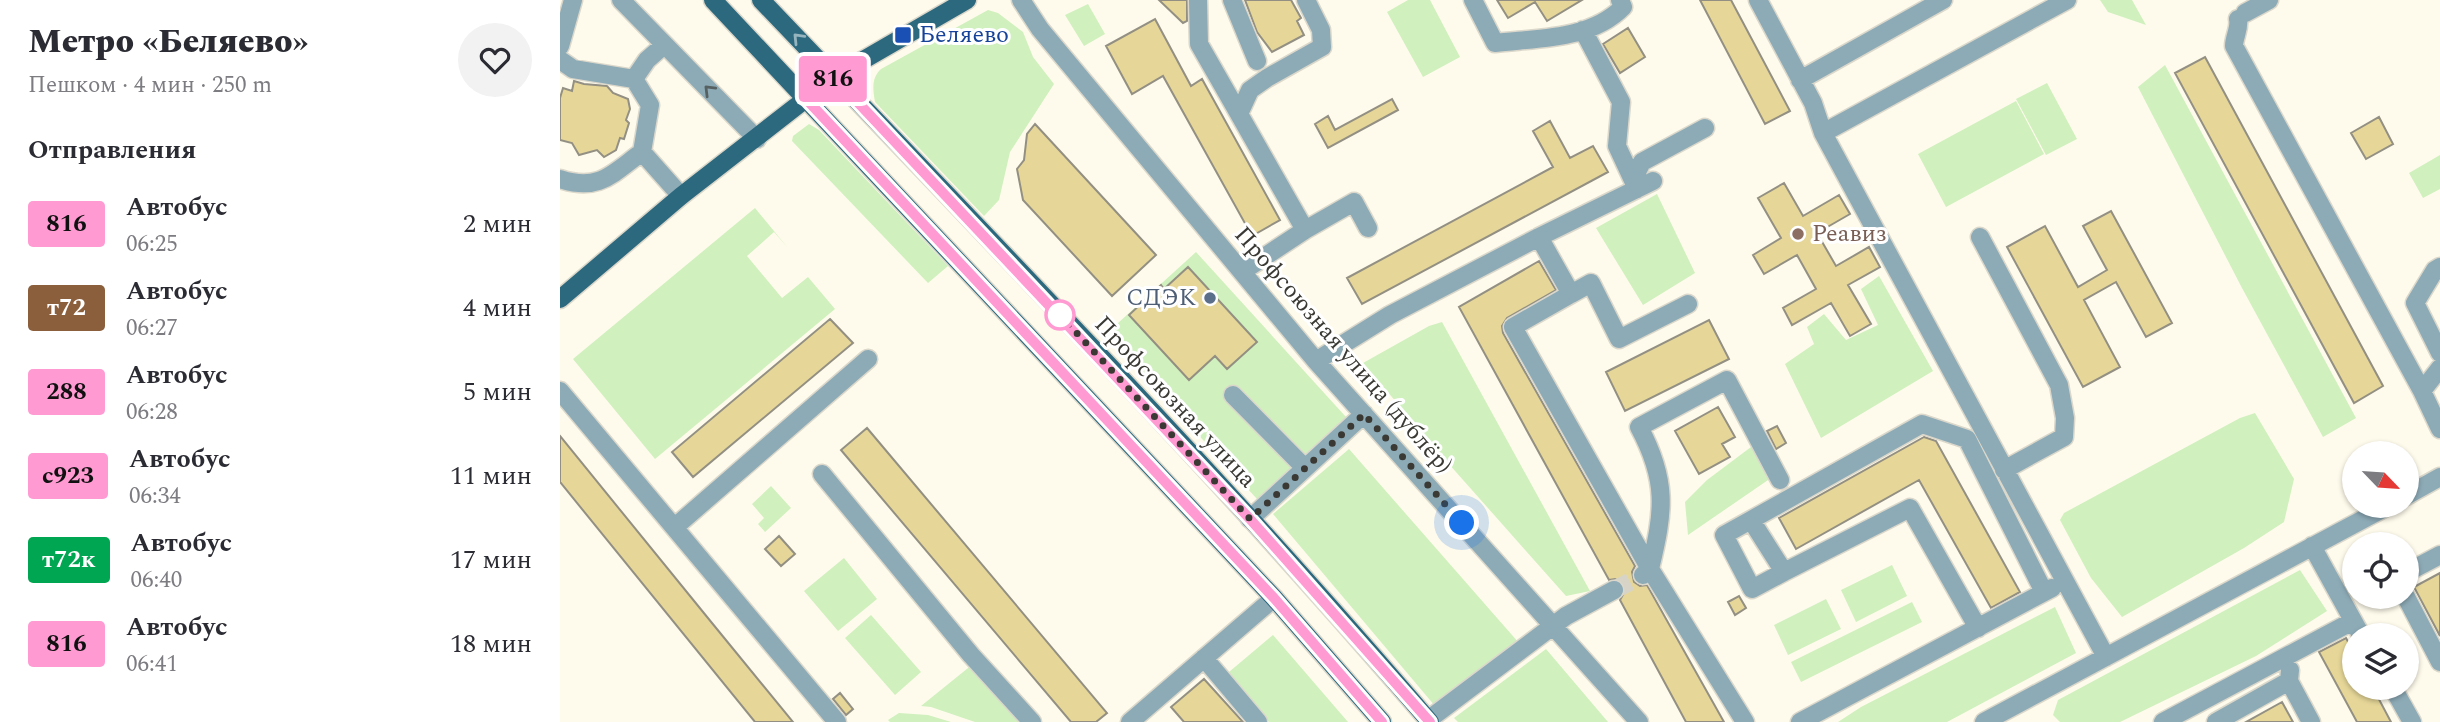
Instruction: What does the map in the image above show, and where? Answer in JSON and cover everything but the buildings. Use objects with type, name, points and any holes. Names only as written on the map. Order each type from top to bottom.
[{"type":"main road","points":[[713,0],[1274,598],[1382,722]]},
{"type":"main road","name":"Профсоюзная улица","points":[[761,0],[1250,519],[1429,721]]},
{"type":"main road","points":[[560,299],[681,197],[834,77],[964,1]]},
{"type":"street","points":[[560,46],[573,0]]},
{"type":"street","points":[[621,0],[757,139]]},
{"type":"street","name":"Профсоюзная улица (дублёр)","points":[[1021,0],[1040,29],[1316,361],[1639,722]]},
{"type":"street","points":[[1198,0],[1199,44],[1305,230]]},
{"type":"street","points":[[1232,0],[1257,61]]},
{"type":"street","points":[[1239,114],[1250,90],[1322,47],[1321,30],[1306,0]]},
{"type":"street","points":[[1473,0],[1495,43],[1575,34],[1615,15],[1623,7],[1620,0]]},
{"type":"street","points":[[1758,0],[1813,103],[1823,133],[2106,657]]},
{"type":"street","points":[[1800,80],[1943,0]]},
{"type":"street","points":[[1823,133],[2067,0]]},
{"type":"street","points":[[2265,1],[2241,16],[2234,46],[2422,391],[2440,429]]},
{"type":"street","points":[[1583,30],[1621,102],[1617,146],[1641,183]]},
{"type":"street","points":[[634,79],[647,60],[664,45]]},
{"type":"street","points":[[560,60],[573,69],[634,79],[650,105],[642,152],[600,182],[576,185],[560,179]]},
{"type":"street","points":[[1641,183],[1642,162],[1705,128]]},
{"type":"street","points":[[642,152],[681,197]]},
{"type":"street","points":[[1316,361],[1390,315],[1641,183]]},
{"type":"street","points":[[1243,271],[1354,202],[1368,228]]},
{"type":"street","points":[[1539,237],[1571,294]]},
{"type":"street","points":[[1980,237],[2059,385],[2064,410],[2064,437],[2004,470]]},
{"type":"street","points":[[2440,267],[2435,270],[2415,303],[2440,353]]},
{"type":"street","points":[[1688,304],[1619,339],[1591,283],[1513,327],[1647,572],[1745,722]]},
{"type":"street","points":[[676,526],[868,359]]},
{"type":"street","points":[[2422,391],[2440,368]]},
{"type":"street","points":[[1647,572],[1661,524],[1662,491],[1654,454],[1639,426],[1727,380],[1780,480]]},
{"type":"street","points":[[2422,391],[2440,381]]},
{"type":"street","points":[[560,391],[676,526],[837,722]]},
{"type":"street","points":[[1233,395],[1305,468]]},
{"type":"street","points":[[1250,519],[1364,414]]},
{"type":"street","points":[[1978,628],[1910,508],[1752,589],[1724,535],[1923,424],[1967,439],[2044,592]]},
{"type":"street","points":[[822,474],[971,655],[1032,722]]},
{"type":"street","points":[[2419,489],[2440,477]]},
{"type":"street","points":[[1984,722],[2004,718],[2106,657],[2365,518]]},
{"type":"street","points":[[1751,520],[1784,572]]},
{"type":"street","points":[[2312,546],[2354,623]]},
{"type":"street","points":[[2419,566],[2440,555]]},
{"type":"street","points":[[1800,722],[2064,581]]},
{"type":"street","points":[[1429,721],[1566,616],[1614,590]]},
{"type":"street","points":[[1141,718],[1218,644],[1274,598]]},
{"type":"street","points":[[2412,609],[2440,662]]},
{"type":"street","points":[[2164,722],[2293,653],[2342,634]]},
{"type":"street","points":[[2293,653],[2289,681],[2311,722]]},
{"type":"street","points":[[1204,658],[1258,722]]},
{"type":"street","points":[[2216,722],[2289,681]]},
{"type":"street","points":[[2400,700],[2412,722]]},
{"type":"green space","points":[[1408,0],[1430,0],[1460,57],[1423,77],[1387,12]]},
{"type":"green space","points":[[2100,0],[2132,0],[2146,25],[2108,12]]},
{"type":"green space","points":[[1088,4],[1105,34],[1084,46],[1065,15]]},
{"type":"green space","points":[[988,10],[998,13],[1023,32],[1033,57],[1054,84],[1010,152],[999,200],[984,216],[875,102],[873,89],[874,80],[881,69]]},
{"type":"green space","points":[[2165,65],[2356,418],[2323,437],[2138,87]]},
{"type":"green space","points":[[2047,83],[2077,139],[2046,155],[2016,99]]},
{"type":"green space","points":[[2016,101],[2044,154],[1946,207],[1918,154]]},
{"type":"green space","points":[[809,124],[819,130],[948,266],[928,283],[792,141],[793,136]]},
{"type":"green space","points":[[2440,155],[2440,189],[2423,198],[2409,173]]},
{"type":"green space","points":[[1657,194],[1695,273],[1643,305],[1596,228]]},
{"type":"green space","points":[[755,208],[788,248],[774,232],[747,256],[782,298],[808,277],[835,309],[655,459],[573,359]]},
{"type":"green space","points":[[1196,252],[1346,417],[1257,499],[1106,334]]},
{"type":"green space","points":[[1879,276],[1933,371],[1821,438],[1785,364],[1814,344],[1807,327],[1824,314],[1846,340],[1878,325],[1861,289]]},
{"type":"green space","points":[[1442,322],[1590,591],[1566,596],[1363,363],[1429,326]]},
{"type":"green space","points":[[2255,413],[2294,479],[2284,522],[2244,548],[2122,617],[2091,578],[2060,520],[2064,513],[2240,418]]},
{"type":"green space","points":[[1751,447],[1771,478],[1688,535],[1685,502],[1707,480]]},
{"type":"green space","points":[[1349,449],[1519,643],[1435,706],[1273,514]]},
{"type":"green space","points":[[771,486],[791,508],[765,532],[758,524],[764,518],[752,504]]},
{"type":"green space","points":[[844,558],[877,599],[838,631],[804,591]]},
{"type":"green space","points":[[1892,565],[1907,596],[1856,622],[1841,590]]},
{"type":"green space","points":[[2300,570],[2327,611],[2256,656],[2120,722],[2060,722],[2053,715],[2058,700]]},
{"type":"green space","points":[[1826,599],[1841,629],[1788,655],[1774,625]]},
{"type":"green space","points":[[1912,602],[1922,622],[1801,682],[1791,662]]},
{"type":"green space","points":[[2055,607],[2076,653],[1947,722],[1838,722],[1861,707]]},
{"type":"green space","points":[[871,615],[921,672],[895,695],[845,638]]},
{"type":"green space","points":[[1273,635],[1348,722],[1269,722],[1229,672]]},
{"type":"green space","points":[[1546,649],[1608,722],[1458,722],[1454,718]]},
{"type":"green space","points":[[973,664],[1026,722],[975,722],[921,706]]},
{"type":"green space","points":[[899,713],[928,715],[951,722],[888,720]]},
{"type":"tunnel","points":[[1614,590],[1643,575]]},
{"type":"bus line","name":"816","points":[[1382,722],[1274,598],[807,100],[834,77],[1250,519],[1430,722]]},
{"type":"place","name":"Беляево","points":[[903,35]]},
{"type":"place","name":"Реавиз","points":[[1798,234]]},
{"type":"place","name":"СДЭК","points":[[1210,298]]},
{"type":"route","points":[[1060,315],[1250,519],[1364,414],[1462,523]]}]
